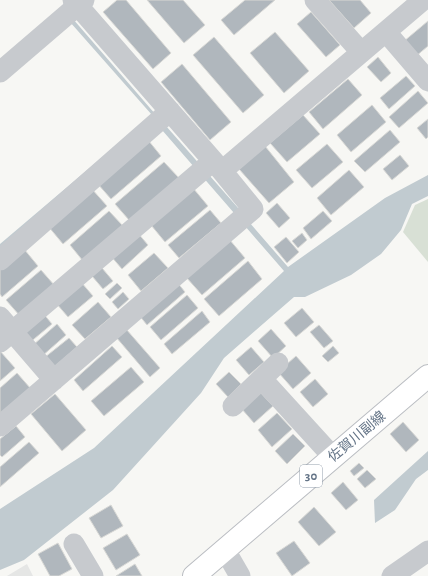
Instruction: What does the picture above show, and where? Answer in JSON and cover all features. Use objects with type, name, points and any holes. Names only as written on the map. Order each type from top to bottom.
[{"type":"main road","name":"佐賀川副線","points":[[194,576],[428,376]]},
{"type":"street","points":[[315,0],[361,52]]},
{"type":"street","points":[[54,380],[4,330],[192,179],[218,166],[386,32],[423,0]]},
{"type":"street","points":[[0,72],[78,2],[253,209],[0,426]]},
{"type":"street","points":[[386,32],[428,81]]},
{"type":"street","points":[[0,260],[170,111]]},
{"type":"street","points":[[233,406],[278,363]]},
{"type":"street","points":[[262,379],[333,457]]},
{"type":"street","points":[[74,544],[93,576]]},
{"type":"street","points":[[225,550],[240,576]]},
{"type":"street","points":[[404,573],[428,551]]},
{"type":"shaded area","points":[[73,19],[156,115],[0,248],[0,244],[152,115],[70,22]]},
{"type":"shaded area","points":[[166,126],[239,209],[234,213],[162,130]]},
{"type":"shaded area","points":[[428,175],[428,196],[412,204],[401,230],[381,254],[351,275],[305,297],[294,297],[224,358],[201,393],[113,490],[24,560],[0,570],[0,509],[94,448],[284,271],[245,226],[249,222],[288,267],[385,198]]},
{"type":"shaded area","points":[[428,199],[428,262],[403,232],[415,205]]},
{"type":"shaded area","points":[[428,451],[428,470],[416,479],[395,510],[375,523],[374,500]]},
{"type":"shaded area","points":[[27,564],[33,576],[7,576]]},
{"type":"building","points":[[117,0],[126,0],[171,53],[153,69],[103,12]]},
{"type":"building","points":[[147,0],[183,0],[205,25],[184,43]]},
{"type":"building","points":[[245,0],[275,0],[234,35],[221,20]]},
{"type":"building","points":[[329,0],[360,0],[371,13],[354,28]]},
{"type":"building","points":[[311,12],[340,45],[326,57],[297,24]]},
{"type":"building","points":[[428,21],[428,46],[415,57],[403,42]]},
{"type":"building","points":[[275,32],[309,71],[284,93],[250,53]]},
{"type":"building","points":[[214,37],[264,95],[243,113],[193,55]]},
{"type":"building","points":[[378,57],[391,73],[381,82],[367,67]]},
{"type":"building","points":[[182,64],[231,122],[210,140],[161,82]]},
{"type":"building","points":[[406,76],[415,86],[389,109],[380,98]]},
{"type":"building","points":[[348,79],[362,95],[323,129],[309,112]]},
{"type":"building","points":[[418,91],[428,103],[399,128],[389,117]]},
{"type":"building","points":[[372,105],[386,122],[351,152],[337,135]]},
{"type":"building","points":[[303,115],[320,134],[287,162],[270,143]]},
{"type":"building","points":[[428,119],[428,137],[426,139],[417,128]]},
{"type":"building","points":[[390,130],[400,142],[365,172],[354,161]]},
{"type":"building","points":[[148,140],[161,156],[111,199],[97,183]]},
{"type":"building","points":[[327,144],[343,162],[312,188],[296,170]]},
{"type":"building","points":[[265,146],[294,182],[269,203],[239,169]]},
{"type":"building","points":[[400,155],[409,166],[392,180],[383,169]]},
{"type":"building","points":[[164,162],[179,178],[129,220],[115,204]]},
{"type":"building","points":[[349,170],[364,187],[331,215],[317,198]]},
{"type":"building","points":[[91,188],[107,206],[63,244],[48,226]]},
{"type":"building","points":[[193,188],[208,206],[165,242],[151,225]]},
{"type":"building","points":[[277,203],[290,218],[279,228],[266,213]]},
{"type":"building","points":[[210,210],[221,223],[179,258],[168,245]]},
{"type":"building","points":[[109,211],[123,226],[83,261],[70,245]]},
{"type":"building","points":[[323,211],[332,221],[311,239],[303,228]]},
{"type":"building","points":[[137,232],[148,245],[122,269],[110,255]]},
{"type":"building","points":[[302,233],[307,240],[298,248],[292,241]]},
{"type":"building","points":[[286,237],[299,252],[287,263],[274,247]]},
{"type":"building","points":[[229,239],[245,258],[202,295],[186,277]]},
{"type":"building","points":[[24,249],[38,266],[2,297],[0,294],[0,269]]},
{"type":"building","points":[[154,253],[168,268],[141,291],[128,275]]},
{"type":"building","points":[[248,261],[262,279],[219,316],[204,299]]},
{"type":"building","points":[[102,268],[113,281],[103,289],[92,276]]},
{"type":"building","points":[[41,270],[55,286],[20,316],[6,300]]},
{"type":"building","points":[[81,282],[93,296],[68,317],[56,303]]},
{"type":"building","points":[[177,282],[185,292],[147,325],[139,315]]},
{"type":"building","points":[[117,283],[122,288],[110,299],[105,294]]},
{"type":"building","points":[[123,292],[129,299],[118,309],[112,302]]},
{"type":"building","points":[[187,295],[198,308],[161,340],[150,327]]},
{"type":"building","points":[[98,302],[111,317],[85,339],[72,325]]},
{"type":"building","points":[[302,308],[314,322],[296,337],[284,323]]},
{"type":"building","points":[[202,311],[210,322],[172,354],[164,344]]},
{"type":"building","points":[[42,312],[52,324],[28,344],[19,333]]},
{"type":"building","points":[[57,324],[66,335],[41,357],[32,346]]},
{"type":"building","points":[[319,325],[333,341],[324,348],[310,332]]},
{"type":"building","points":[[126,329],[160,368],[150,377],[116,337]]},
{"type":"building","points":[[271,329],[286,346],[273,358],[258,341]]},
{"type":"building","points":[[69,338],[77,347],[53,368],[44,358]]},
{"type":"building","points":[[112,346],[122,357],[83,391],[74,380]]},
{"type":"building","points":[[333,346],[339,353],[328,362],[322,356]]},
{"type":"building","points":[[251,347],[264,362],[249,375],[236,360]]},
{"type":"building","points":[[0,351],[15,368],[0,381]]},
{"type":"building","points":[[296,356],[311,373],[293,389],[278,372]]},
{"type":"building","points":[[131,367],[144,382],[104,416],[91,401]]},
{"type":"building","points":[[229,372],[241,384],[228,397],[216,384]]},
{"type":"building","points":[[17,373],[31,389],[0,415],[0,388]]},
{"type":"building","points":[[315,379],[328,394],[313,407],[300,392]]},
{"type":"building","points":[[259,391],[273,406],[254,423],[241,408]]},
{"type":"building","points":[[55,394],[86,430],[62,451],[31,414]]},
{"type":"building","points":[[277,413],[292,429],[272,447],[258,430]]},
{"type":"building","points":[[403,422],[419,440],[406,452],[390,434]]},
{"type":"building","points":[[16,426],[25,437],[2,457],[0,455],[0,439]]},
{"type":"building","points":[[293,434],[305,446],[287,464],[275,451]]},
{"type":"building","points":[[29,442],[39,453],[0,487],[0,467]]},
{"type":"building","points":[[359,463],[364,468],[354,476],[350,471]]},
{"type":"building","points":[[367,470],[376,479],[365,488],[357,479]]},
{"type":"building","points":[[343,482],[358,500],[346,510],[331,493]]},
{"type":"building","points":[[111,505],[123,526],[101,538],[89,518]]},
{"type":"building","points":[[314,507],[336,532],[319,546],[298,522]]},
{"type":"building","points":[[127,534],[140,555],[116,570],[103,548]]},
{"type":"building","points":[[294,541],[310,563],[292,576],[276,553]]},
{"type":"building","points":[[58,543],[72,569],[59,576],[50,576],[38,554]]},
{"type":"building","points":[[135,564],[142,576],[116,576]]}]
